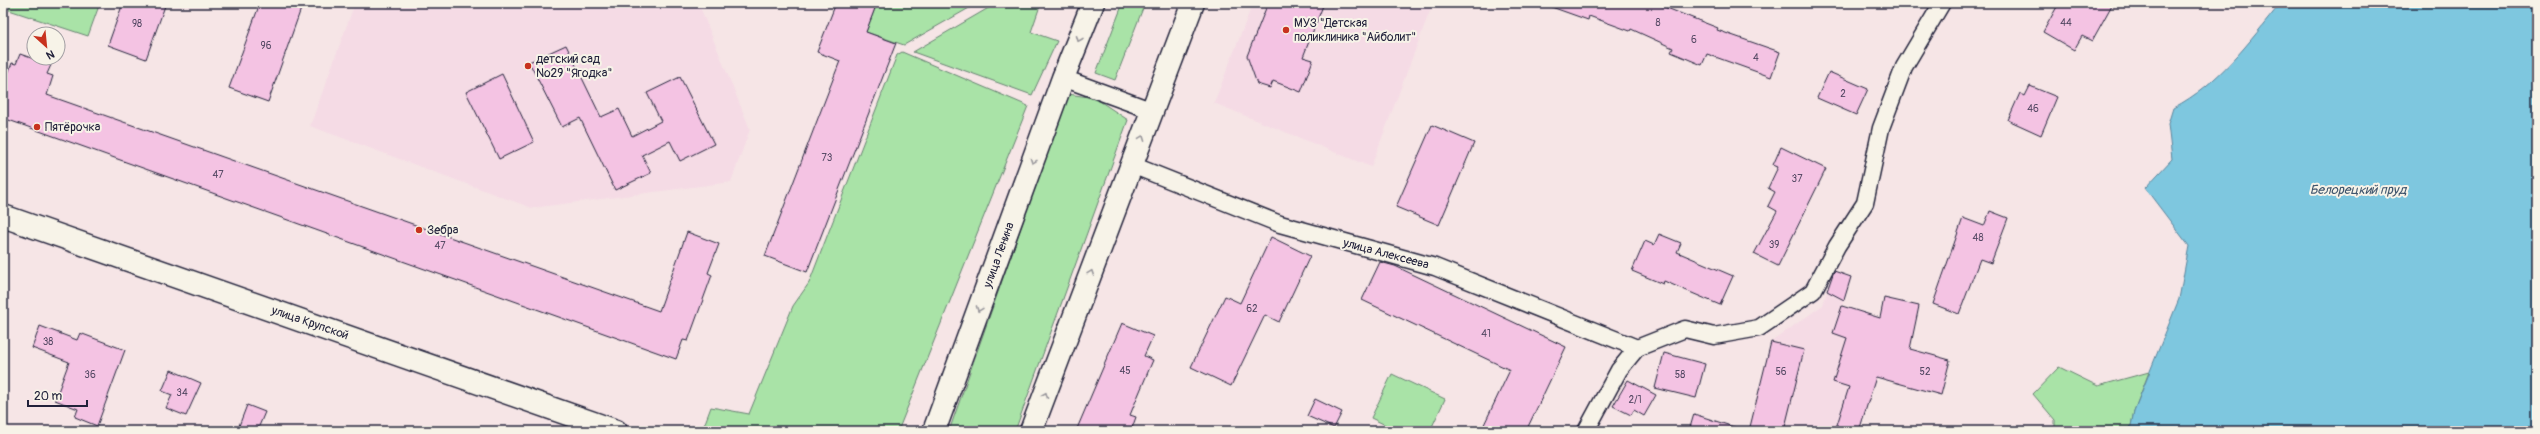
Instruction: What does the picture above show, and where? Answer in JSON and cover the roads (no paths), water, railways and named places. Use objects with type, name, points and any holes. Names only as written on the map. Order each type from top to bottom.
[{"type":"main road","name":"улица Ленина","points":[[934,431],[1063,78],[1093,3]]},
{"type":"main road","points":[[1031,431],[1193,3]]},
{"type":"main road","name":"улица Крупской","points":[[3,216],[616,431]]},
{"type":"street","points":[[1586,431],[1619,370],[1637,348],[1685,329],[1714,336],[1759,328],[1813,291],[1837,246],[1865,203],[1881,128],[1904,68],[1942,3]]},
{"type":"street","points":[[1063,78],[1153,111]]},
{"type":"street","name":"улица Алексеева","points":[[1132,165],[1274,222],[1435,267],[1637,348]]},
{"type":"water","name":"Белорецкий пруд","points":[[2281,3],[2537,3],[2537,431],[2130,431],[2134,411],[2179,299],[2189,246],[2145,188],[2172,159],[2168,124],[2173,108],[2190,98],[2219,75],[2245,47]]},
{"type":"place","name":"МУЗ \"Детская поликлиника \"Айболит\"","points":[[1286,30]]},
{"type":"place","name":"детский сад №29 \"Ягодка\"","points":[[528,66]]},
{"type":"place","name":"Пятёрочка","points":[[37,127]]},
{"type":"place","name":"Зебра","points":[[419,230]]}]
